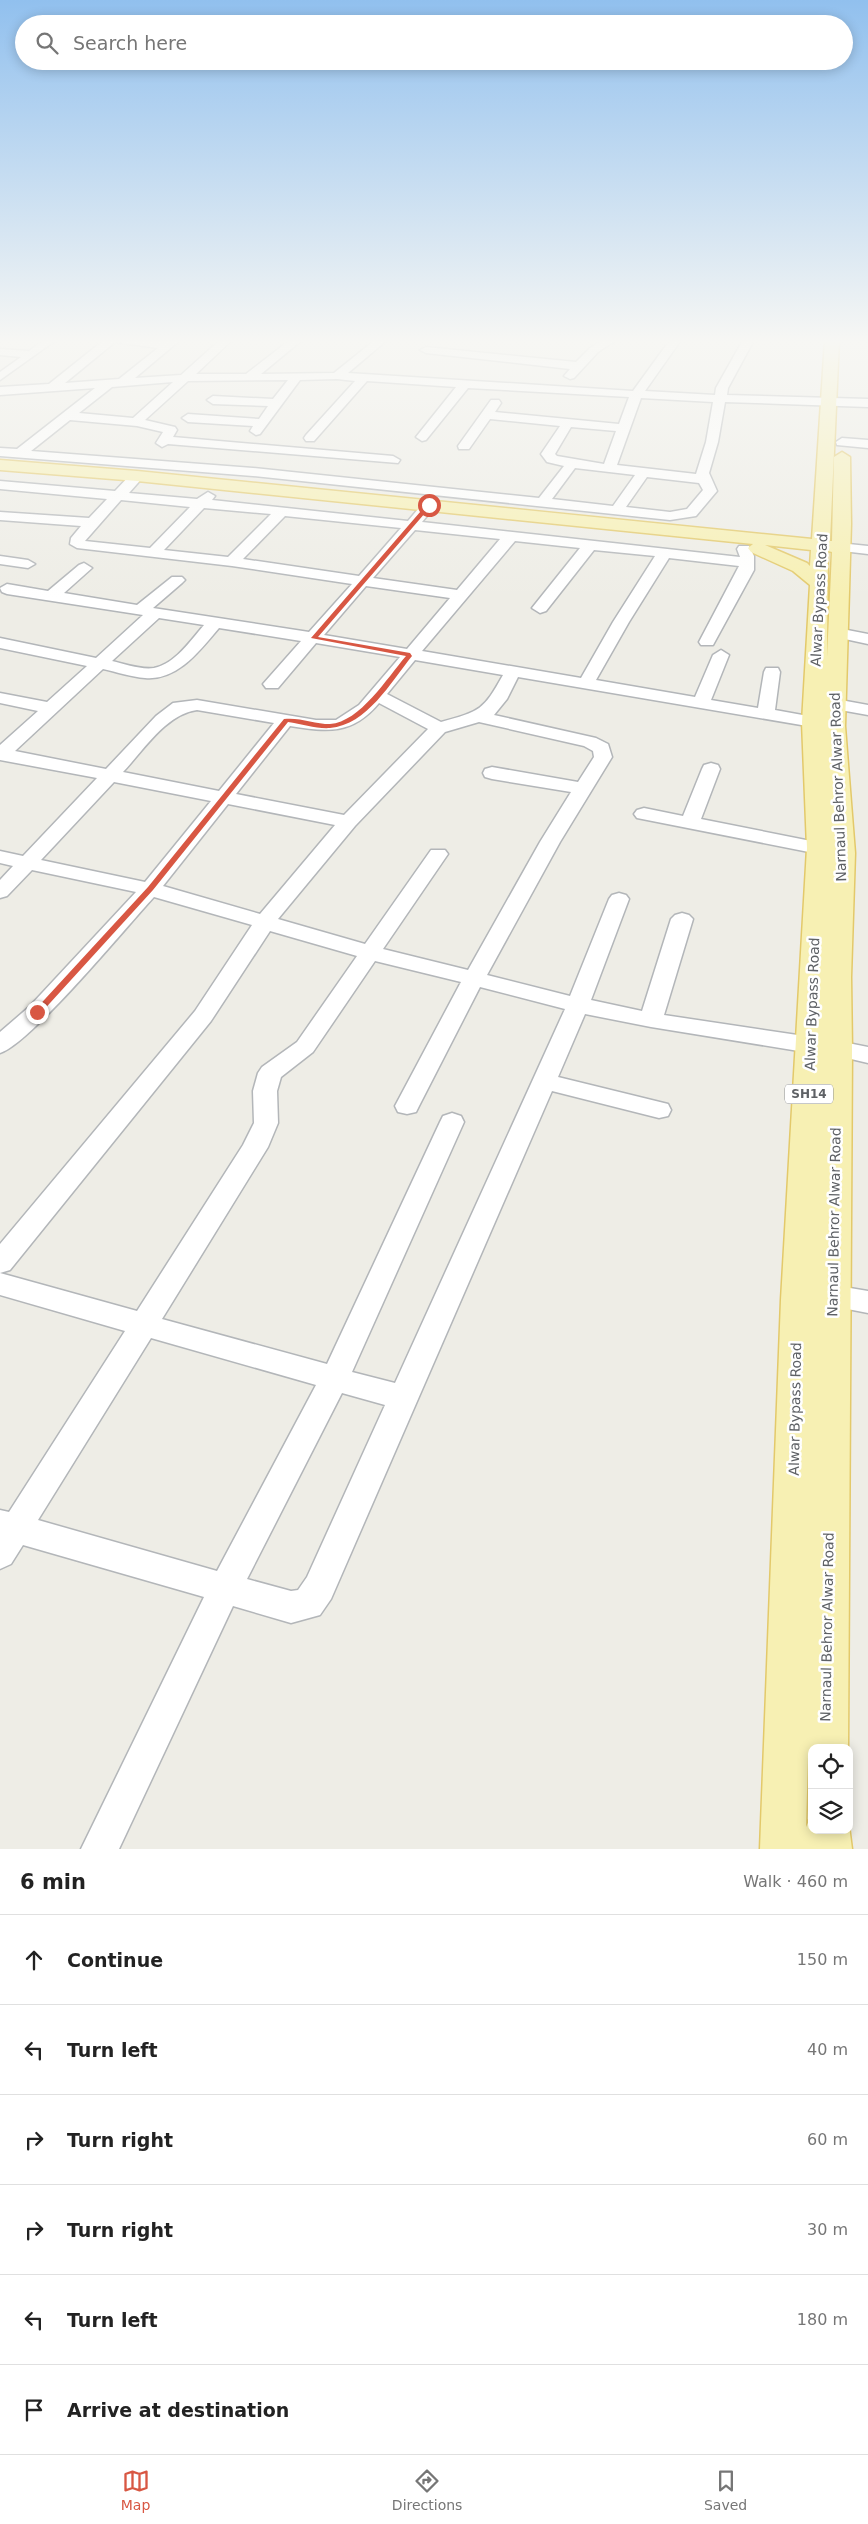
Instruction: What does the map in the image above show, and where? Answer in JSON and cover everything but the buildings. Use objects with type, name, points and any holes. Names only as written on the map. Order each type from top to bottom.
[{"type":"main road","name":"Alwar Bypass Road","points":[[835,546],[823,485],[836,426]]},
{"type":"main road","name":"Alwar Bypass Road","points":[[783,1849],[798,1300],[825,1047],[819,848],[824,713],[820,583],[835,546],[842,442],[841,426]]},
{"type":"main road","points":[[4,463],[132,479],[244,487],[422,514]]},
{"type":"main road","points":[[132,479],[206,498],[422,514],[748,549],[835,546]]},
{"type":"main road","points":[[748,549],[789,534],[835,546]]},
{"type":"main road","name":"Narnaul Behror Alwar Road","points":[[826,1744],[832,1296],[825,1047],[837,977],[842,853],[834,726],[824,713],[838,633],[835,546]]},
{"type":"main road","points":[[748,549],[794,564],[820,583]]},
{"type":"main road","points":[[828,1834],[829,1849]]},
{"type":"street","points":[[4,463],[56,426]]},
{"type":"street","points":[[159,426],[171,430],[170,434],[78,538],[77,544],[232,562],[461,595]]},
{"type":"street","points":[[310,438],[321,426]]},
{"type":"street","points":[[422,437],[431,426]]},
{"type":"street","points":[[464,446],[479,426]]},
{"type":"street","points":[[0,484],[253,472],[670,516],[690,514],[710,491],[709,485],[703,479],[572,464],[548,457],[566,426]]},
{"type":"street","points":[[609,426],[625,428],[609,468]]},
{"type":"street","points":[[703,479],[714,426]]},
{"type":"street","points":[[165,440],[393,460]]},
{"type":"street","points":[[842,442],[868,444]]},
{"type":"street","points":[[244,487],[253,472],[276,450]]},
{"type":"street","points":[[4,463],[132,479]]},
{"type":"street","points":[[542,503],[572,464]]},
{"type":"street","points":[[617,510],[643,473]]},
{"type":"street","points":[[153,553],[206,498],[282,511],[422,514],[511,536],[589,546],[665,553],[748,549],[746,570],[706,642]]},
{"type":"street","points":[[232,562],[282,511]]},
{"type":"street","points":[[272,684],[422,514]]},
{"type":"street","points":[[0,516],[93,523]]},
{"type":"street","points":[[0,892],[162,720],[179,708],[197,706],[316,725],[341,725],[355,718],[511,536]]},
{"type":"street","points":[[540,608],[589,546]]},
{"type":"street","points":[[586,684],[618,626],[665,553]]},
{"type":"street","points":[[0,560],[28,564]]},
{"type":"street","points":[[53,595],[84,568]]},
{"type":"street","points":[[0,754],[99,662],[177,580]]},
{"type":"street","points":[[6,590],[53,595],[766,715],[868,710]]},
{"type":"street","points":[[0,643],[145,673],[162,672],[180,658],[214,623]]},
{"type":"street","points":[[838,633],[868,640]]},
{"type":"street","points":[[701,704],[721,654]]},
{"type":"street","points":[[0,1263],[203,1016],[265,922],[348,822],[439,728],[479,717],[490,710],[498,700],[513,672]]},
{"type":"street","points":[[766,715],[772,672]]},
{"type":"street","points":[[376,695],[439,728]]},
{"type":"street","points":[[0,698],[50,708]]},
{"type":"street","points":[[406,1106],[473,980],[518,903],[554,835],[584,789],[604,752],[598,745],[479,717]]},
{"type":"street","points":[[0,1045],[37,1012],[150,889],[286,720]]},
{"type":"street","points":[[0,754],[225,796],[348,822]]},
{"type":"street","points":[[690,823],[710,769]]},
{"type":"street","points":[[492,773],[584,789]]},
{"type":"street","points":[[644,814],[819,848]]},
{"type":"street","points":[[0,1554],[8,1526],[146,1324],[255,1147],[266,1123],[265,1091],[270,1073],[305,1047],[438,854]]},
{"type":"street","points":[[0,857],[150,889],[371,953],[578,1005],[651,1020],[868,1055]]},
{"type":"street","points":[[8,1526],[291,1607],[308,1604],[319,1588],[578,1005],[618,899]]},
{"type":"street","points":[[651,1020],[682,919]]},
{"type":"street","points":[[543,1081],[659,1110]]},
{"type":"street","points":[[100,1849],[225,1588],[334,1378],[452,1122]]},
{"type":"street","points":[[0,1284],[403,1398]]},
{"type":"street","points":[[832,1296],[868,1302]]},
{"type":"route","points":[[37,1012],[150,889],[286,720],[329,726],[349,722],[364,709],[410,655],[314,638],[429,505]]}]
